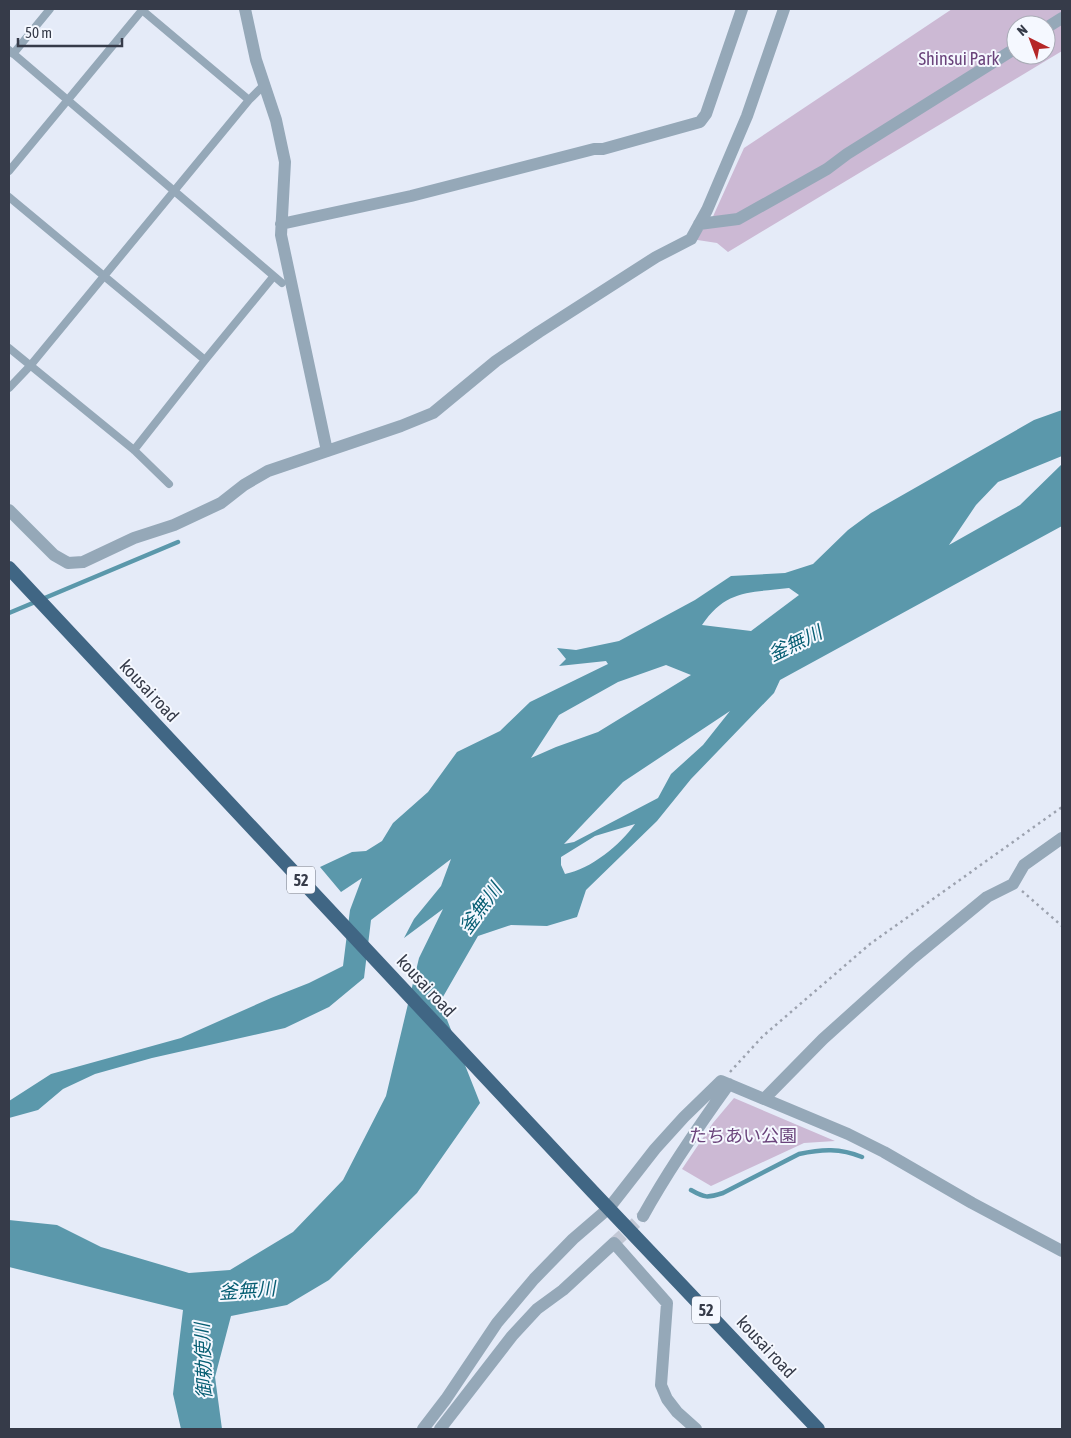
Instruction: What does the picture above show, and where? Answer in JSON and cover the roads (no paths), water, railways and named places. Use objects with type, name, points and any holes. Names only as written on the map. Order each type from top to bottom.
[{"type":"highway","name":"kousai road","points":[[9,568],[593,1192],[818,1429]]},
{"type":"street","points":[[245,9],[256,60],[276,120],[285,162],[281,235],[327,451]]},
{"type":"street","points":[[281,224],[411,196],[700,122],[706,114],[742,9]]},
{"type":"street","points":[[9,510],[54,555],[68,564],[83,562],[134,538],[174,525],[221,503],[244,485],[268,471],[432,413],[496,361],[532,336],[656,257],[691,239],[707,210],[747,116],[784,9]]},
{"type":"street","points":[[699,224],[738,219],[827,168],[1006,54]]},
{"type":"street","points":[[765,1098],[823,1039],[913,958],[987,896],[1013,884],[1024,865],[1062,838]]},
{"type":"street","points":[[725,1082],[848,1134],[1062,1251]]},
{"type":"street","points":[[423,1429],[446,1399],[497,1323],[534,1279],[566,1246],[609,1208],[655,1149],[684,1117],[725,1082]]},
{"type":"street","points":[[643,1216],[662,1182],[725,1082]]},
{"type":"street","points":[[440,1429],[512,1336],[538,1309],[563,1290],[614,1243],[667,1303],[661,1385],[667,1399],[696,1429]]},
{"type":"lane","points":[[50,9],[11,52],[282,283]]},
{"type":"lane","points":[[9,171],[142,9],[249,100]]},
{"type":"lane","points":[[9,388],[30,366],[249,100],[264,85]]},
{"type":"lane","points":[[9,197],[205,360]]},
{"type":"lane","points":[[134,450],[273,276]]},
{"type":"lane","points":[[9,348],[134,450],[169,484]]},
{"type":"water","points":[[1062,410],[1062,456],[998,482],[976,505],[949,545],[1020,505],[1062,464],[1062,526],[780,680],[774,693],[691,779],[657,821],[586,890],[577,917],[547,926],[511,925],[478,936],[440,1002],[480,1103],[417,1193],[329,1280],[287,1305],[231,1316],[215,1377],[222,1429],[181,1429],[173,1394],[183,1310],[9,1267],[9,1220],[57,1225],[101,1247],[189,1273],[230,1270],[293,1232],[343,1180],[386,1096],[419,958],[443,909],[404,938],[414,919],[441,886],[451,859],[371,920],[364,978],[329,1007],[285,1028],[152,1058],[95,1074],[63,1089],[38,1110],[9,1118],[9,1101],[51,1074],[181,1038],[309,983],[343,966],[350,910],[362,878],[341,892],[320,867],[352,852],[366,851],[382,841],[393,823],[428,792],[457,752],[500,731],[530,702],[608,664],[606,661],[559,666],[566,659],[557,648],[576,650],[619,641],[695,600],[731,576],[785,573],[813,564],[848,530],[871,513],[1034,420]],"holes":[[[789,588],[799,595],[751,631],[702,625],[720,605],[730,599],[751,592]],[[666,665],[691,675],[598,732],[531,758],[559,715],[618,682]],[[730,711],[703,745],[671,774],[658,798],[574,842],[564,844],[623,782]],[[635,824],[613,848],[595,862],[565,874],[561,865],[561,857],[595,836]]]},
{"type":"waterway","points":[[9,613],[178,542]]},
{"type":"waterway","points":[[691,1190],[706,1196],[723,1193],[799,1154],[807,1152],[838,1151],[862,1157]]},
{"type":"tunnel","points":[[614,1243],[643,1216]]},
{"type":"park label","name":"Shinsui Park","points":[[959,59]]},
{"type":"park label","name":"たちあい公園","points":[[743,1136]]},
{"type":"water label","name":"釜無川","points":[[795,643]]},
{"type":"water label","name":"釜無川","points":[[480,908]]},
{"type":"water label","name":"釜無川","points":[[247,1290]]},
{"type":"water label","name":"御勅使川","points":[[203,1361]]}]
